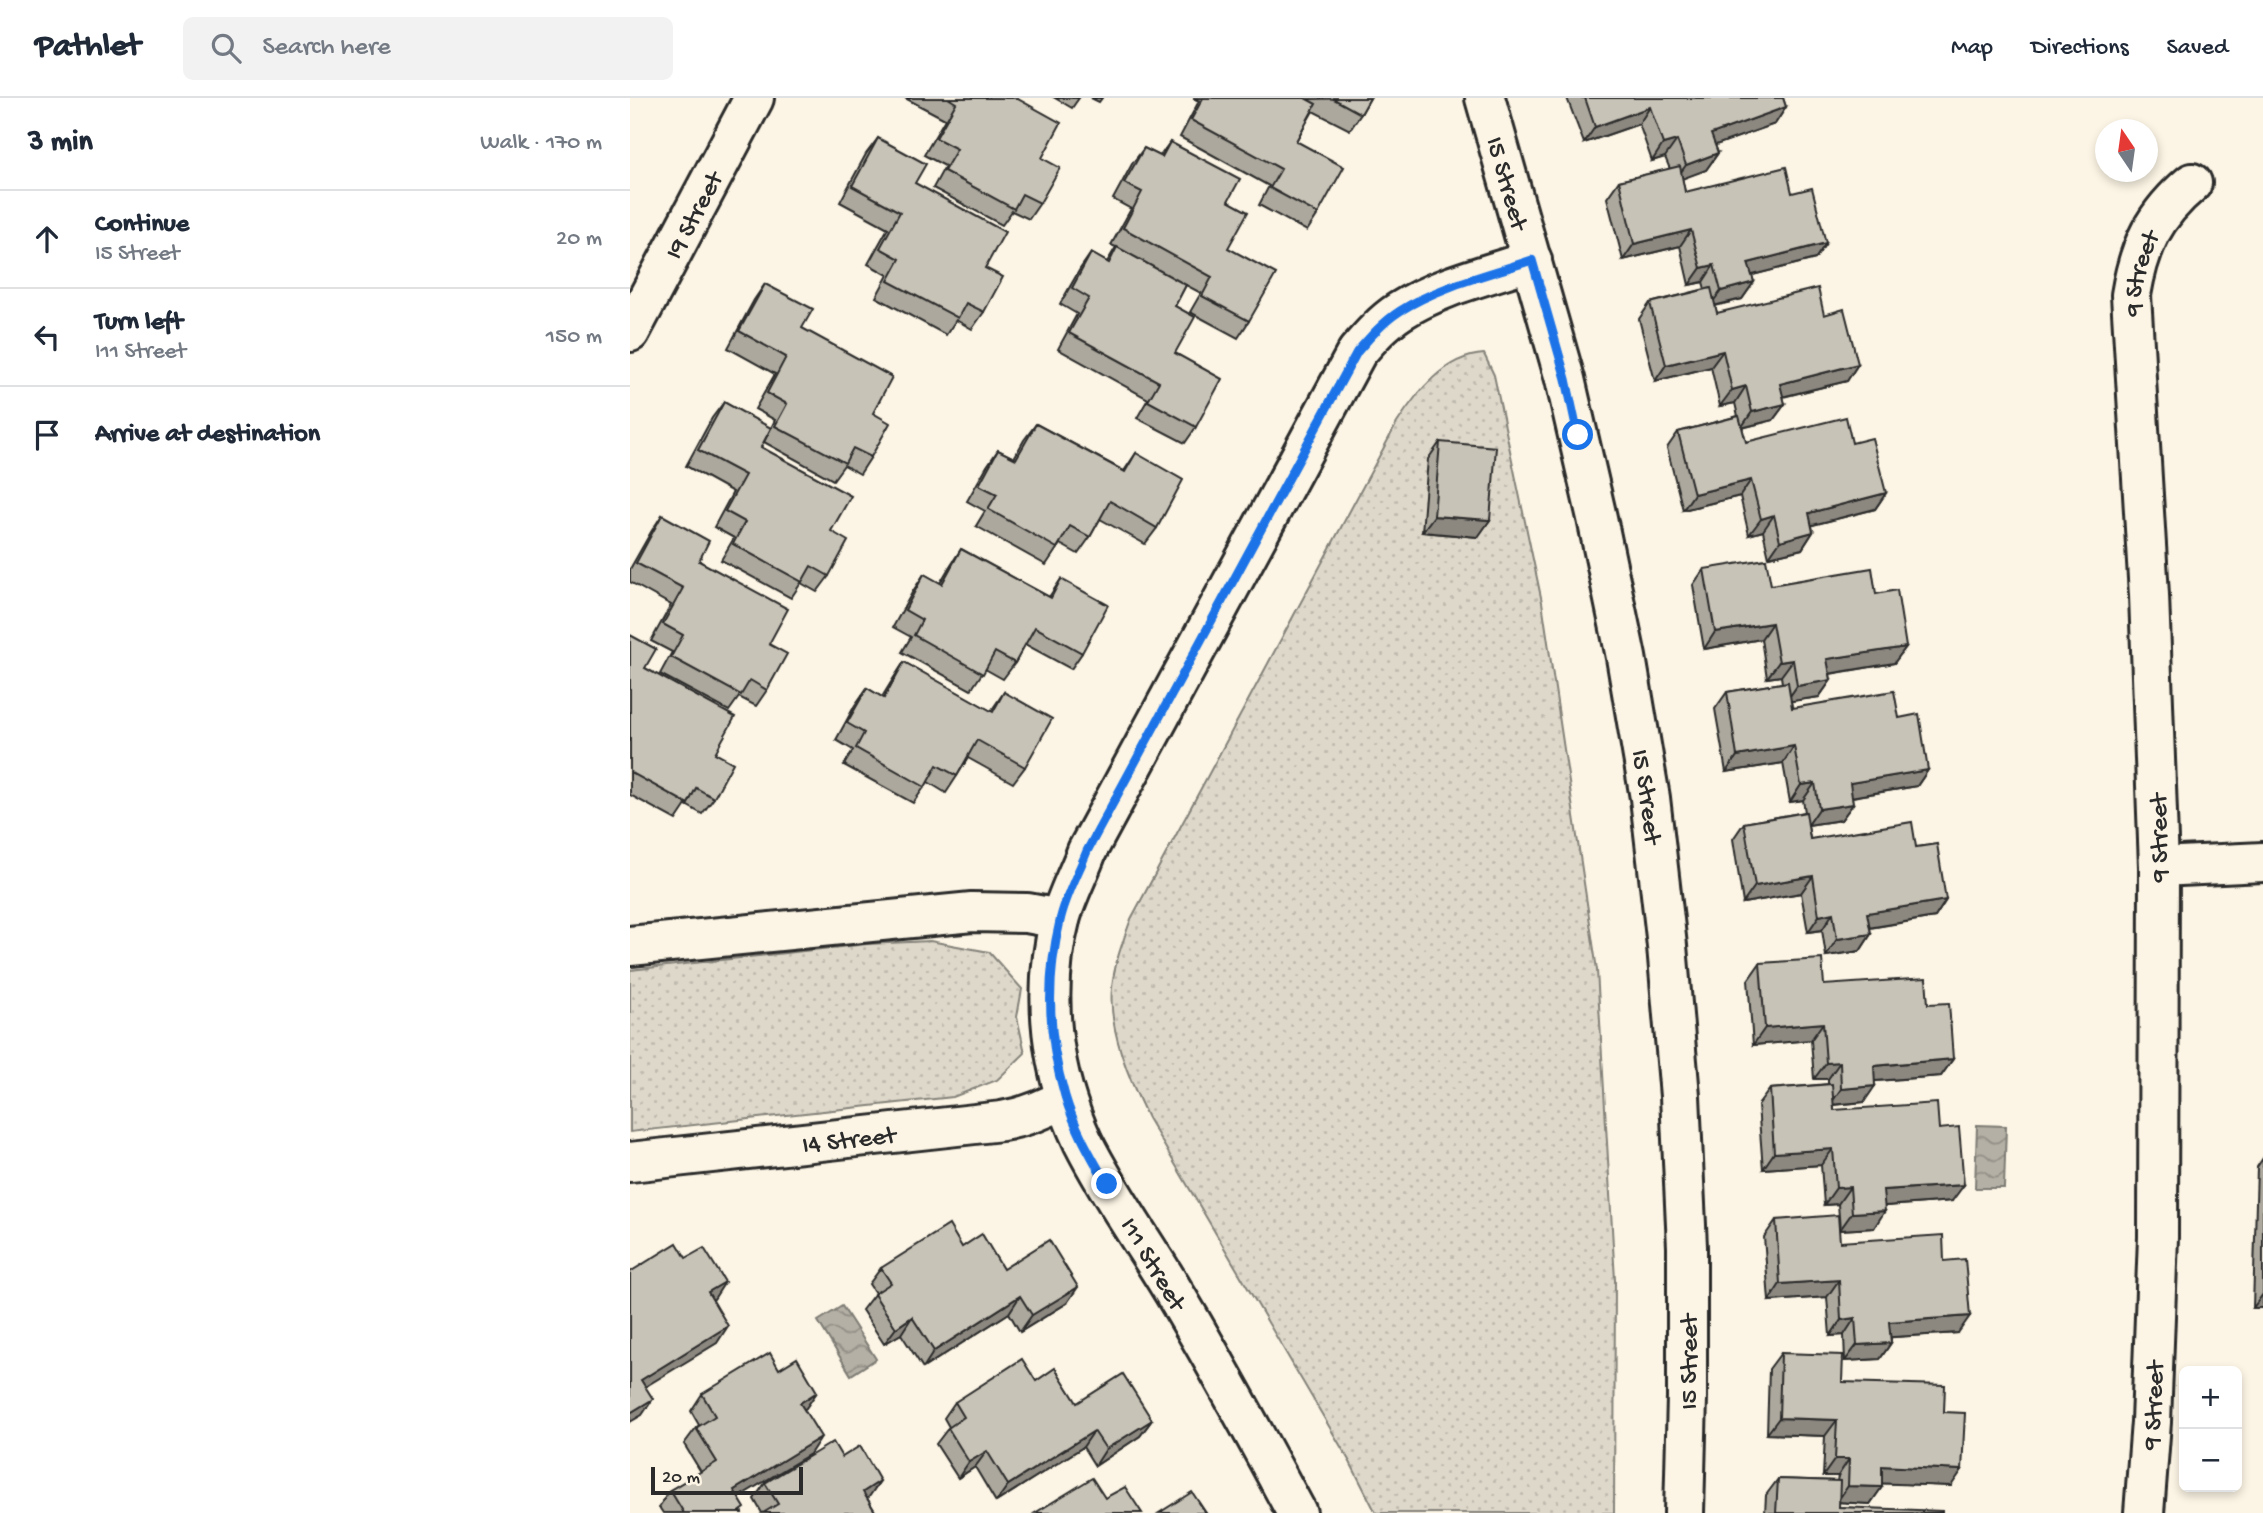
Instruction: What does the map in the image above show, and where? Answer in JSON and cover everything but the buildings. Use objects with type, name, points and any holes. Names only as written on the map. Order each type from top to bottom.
[{"type":"street","name":"I9 Street","points":[[630,332],[754,98]]},
{"type":"street","name":"I5 Street","points":[[1485,98],[1566,379],[1626,657],[1650,797],[1680,1096],[1687,1247],[1684,1513]]},
{"type":"street","name":"9 Street","points":[[2144,1513],[2151,1422],[2158,1237],[2159,867],[2149,596],[2131,295],[2136,266],[2146,239],[2174,198],[2192,183]]},
{"type":"street","name":"I11 Street","points":[[1297,1513],[1180,1304],[1083,1141],[1065,1098],[1052,1038],[1050,979],[1060,919],[1087,851],[1357,352],[1383,324],[1423,298],[1532,260]]},
{"type":"street","points":[[2159,867],[2263,862]]},
{"type":"street","points":[[630,946],[972,912],[1027,913],[1060,919]]},
{"type":"street","name":"I4 Street","points":[[630,1162],[1002,1121],[1026,1117],[1065,1098]]},
{"type":"shaded area","points":[[1484,354],[1494,375],[1542,602],[1597,970],[1615,1280],[1614,1513],[1376,1513],[1350,1462],[1148,1118],[1128,1072],[1113,1021],[1113,979],[1131,919],[1397,423],[1433,378],[1457,361]]},
{"type":"shaded area","points":[[930,941],[989,952],[1022,989],[1017,1017],[1025,1053],[997,1080],[953,1097],[630,1132],[630,970],[867,944]]},
{"type":"water","points":[[1977,1125],[2006,1126],[2004,1188],[1975,1188]]},
{"type":"water","points":[[842,1306],[876,1359],[851,1375],[818,1321]]},
{"type":"route","points":[[1107,1184],[1083,1141],[1065,1098],[1052,1038],[1050,979],[1060,919],[1087,851],[1357,352],[1376,330],[1398,312],[1423,298],[1532,260],[1566,379],[1578,435]]}]
